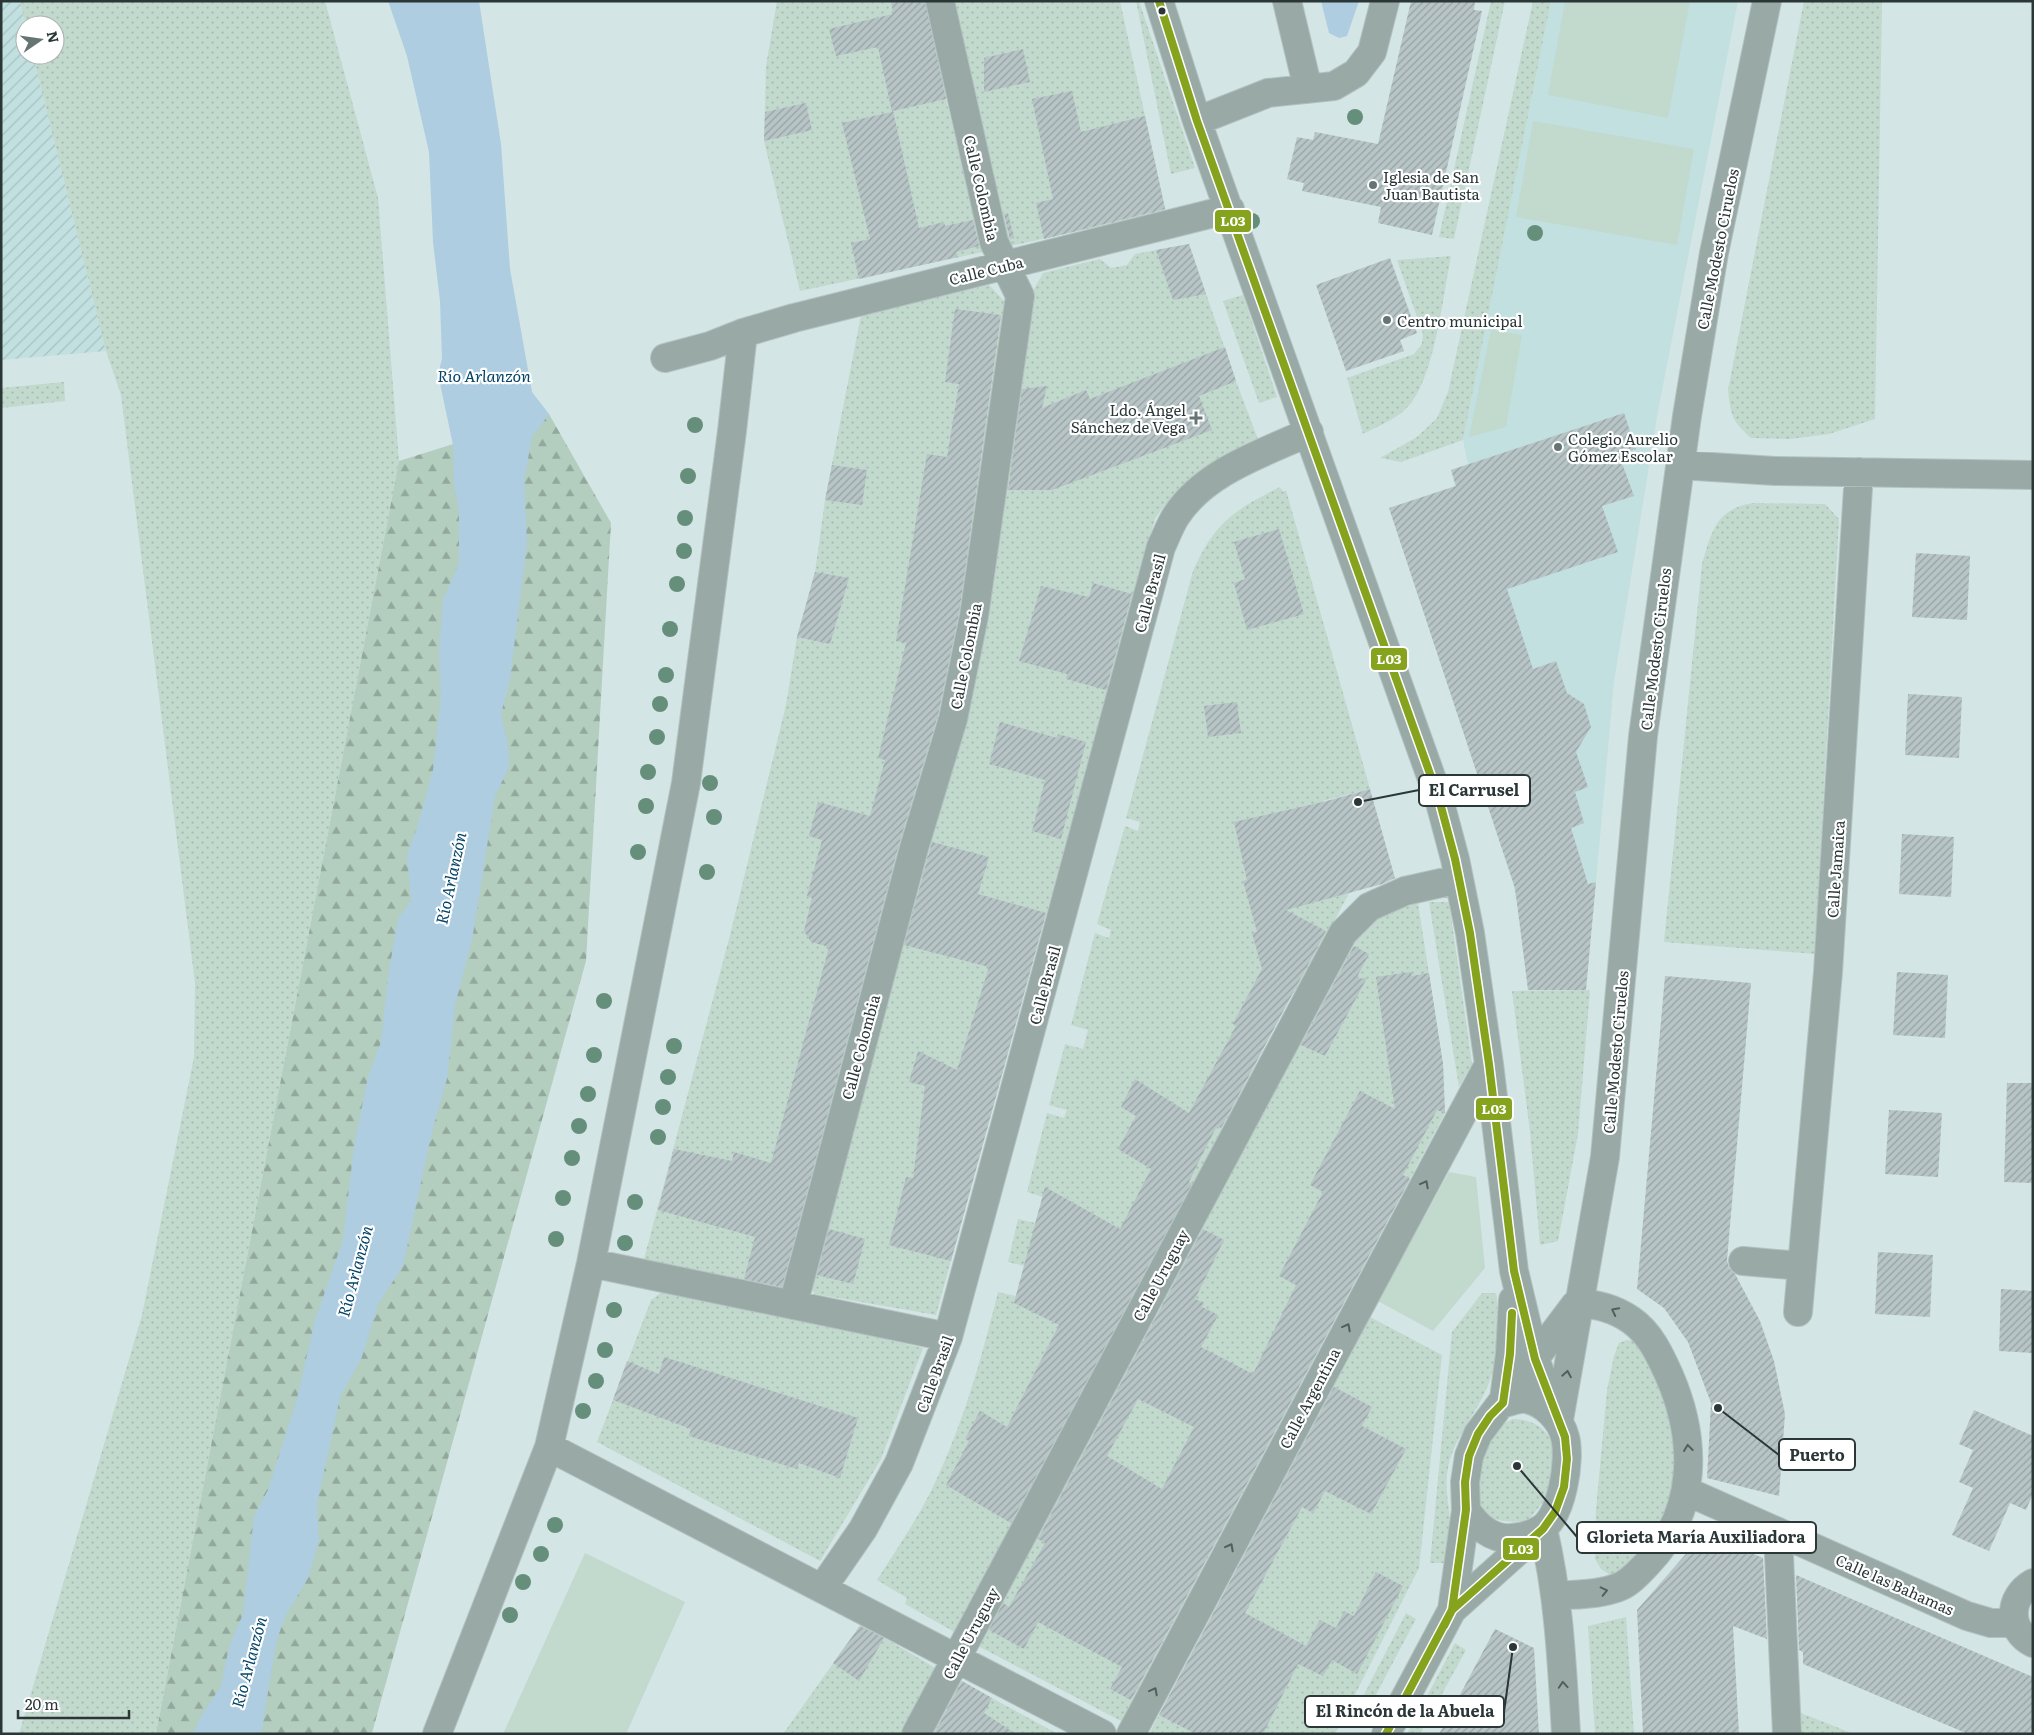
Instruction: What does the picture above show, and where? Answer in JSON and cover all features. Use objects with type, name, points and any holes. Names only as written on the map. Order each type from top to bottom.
[{"type":"street","name":"Calle Colombia","points":[[793,1305],[901,896],[953,719],[974,616],[1020,296],[994,242],[940,1]]},
{"type":"street","points":[[1160,1],[1197,121],[1439,799],[1470,933],[1489,1064],[1514,1271],[1524,1306],[1535,1359],[1565,1437],[1567,1459],[1564,1487],[1555,1512],[1543,1529],[1452,1610]]},
{"type":"street","points":[[1287,1],[1308,89]]},
{"type":"street","points":[[1197,121],[1268,93],[1334,86],[1356,73],[1372,52],[1385,1]]},
{"type":"street","name":"Calle Modesto Ciruelos","points":[[1559,1422],[1578,1302],[1605,1157],[1643,736],[1680,465],[1714,253],[1767,1]]},
{"type":"street","name":"Calle Cuba","points":[[665,358],[710,346],[743,333],[1230,209]]},
{"type":"street","points":[[437,1734],[549,1447],[591,1263],[686,783],[743,333]]},
{"type":"street","name":"Calle Brasil","points":[[823,1588],[863,1529],[900,1464],[948,1337],[1161,548],[1176,515],[1211,481],[1227,471],[1309,432]]},
{"type":"street","points":[[1680,465],[1775,471],[2033,475]]},
{"type":"street","name":"Calle Jamaica","points":[[1798,1312],[1828,972],[1859,472]]},
{"type":"street","name":"Calle Uruguay","points":[[916,1734],[1343,933],[1369,907],[1405,891],[1459,879]]},
{"type":"street","name":"Calle Argentina","points":[[1131,1734],[1489,1064]]},
{"type":"street","points":[[1743,1261],[1802,1266]]},
{"type":"street","points":[[591,1263],[948,1337]]},
{"type":"street","points":[[1503,1403],[1510,1354],[1514,1271]]},
{"type":"street","points":[[1524,1306],[1539,1316],[1552,1317],[1566,1312],[1578,1302],[1610,1307],[1632,1320],[1649,1337],[1662,1359],[1675,1389],[1685,1418],[1690,1459],[1686,1491],[1672,1532],[1655,1555],[1635,1576],[1621,1587],[1600,1593],[1555,1596]]},
{"type":"street","name":"Calle Modesto Ciruelos","points":[[1503,1403],[1578,1302]]},
{"type":"street","points":[[1386,1734],[1452,1610],[1466,1510],[1465,1482],[1469,1456],[1478,1434],[1490,1416],[1503,1403],[1525,1399],[1542,1405],[1559,1422]]},
{"type":"street","points":[[549,1447],[957,1657],[1102,1734]]},
{"type":"street","name":"Calle las Bahamas","points":[[1686,1491],[1968,1616],[2024,1633]]},
{"type":"street","points":[[1466,1510],[1475,1523],[1490,1533],[1506,1538],[1525,1536],[1543,1529]]},
{"type":"street","points":[[1543,1529],[1555,1596],[1566,1734]]},
{"type":"street","points":[[1778,1533],[1787,1734]]},
{"type":"street","points":[[2024,1633],[2013,1613],[2016,1599],[2026,1587],[2033,1583]]},
{"type":"shaded area","points":[[1,1],[20,1],[24,15],[15,15],[15,65],[35,65],[106,351],[1,360]]},
{"type":"shaded area","name":"Colegio Aurelio Gómez Escolar","points":[[1551,1],[1738,1],[1658,411],[1614,682],[1596,882],[1516,899],[1513,883],[1389,508],[1455,486],[1451,470],[1468,464],[1463,440]]},
{"type":"green space","points":[[20,1],[325,1],[378,198],[399,461],[156,1734],[19,1734],[142,1315],[194,1057],[195,983],[121,395],[106,351],[35,65],[65,65],[65,15],[24,15]]},
{"type":"green space","points":[[777,1],[928,1],[950,98],[946,99],[983,252],[800,291],[764,141],[766,66]]},
{"type":"green space","points":[[955,1],[1120,1],[1166,212],[1010,246]]},
{"type":"green space","points":[[1136,1],[1139,1],[1195,168],[1171,174]]},
{"type":"green space","points":[[1491,1],[1505,1],[1454,239],[1439,237]]},
{"type":"green space","points":[[1533,1],[1551,1],[1463,440],[1401,462],[1380,458],[1417,437],[1437,418],[1448,392]]},
{"type":"green space","points":[[1565,1],[1690,1],[1668,118],[1548,95]]},
{"type":"green space","points":[[1804,1],[1882,1],[1875,419],[1829,434],[1790,439],[1751,438],[1736,422],[1730,406],[1728,390]]},
{"type":"green space","points":[[1533,121],[1694,149],[1677,245],[1516,217]]},
{"type":"green space","points":[[1189,244],[1259,442],[1187,486],[1163,508],[1155,519],[936,1315],[815,1294],[809,1286],[914,896],[957,755],[975,682],[1006,461],[1033,291],[1043,273],[1100,259],[1111,268],[1127,265],[1135,254]]},
{"type":"green space","points":[[1451,256],[1437,333],[1426,373],[1419,389],[1411,403],[1401,413],[1363,434],[1347,378],[1414,354],[1422,344],[1423,334],[1397,260]]},
{"type":"green space","points":[[989,285],[1008,305],[953,669],[788,1283],[778,1292],[644,1259],[730,935],[786,705],[797,637],[815,572],[825,500],[861,315]]},
{"type":"green space","points":[[1243,295],[1277,397],[1259,403],[1223,301]]},
{"type":"green space","points":[[1491,330],[1522,335],[1506,427],[1469,437]]},
{"type":"green space","points":[[64,382],[65,401],[1,408],[1,388]]},
{"type":"green space","points":[[549,414],[611,523],[586,961],[372,1733],[156,1734],[399,461]]},
{"type":"green space","points":[[1280,487],[1283,492],[1286,490],[1370,789],[1323,801],[1349,893],[1302,983],[1290,997],[1208,1157],[956,1633],[905,1604],[907,1598],[877,1580],[923,1506],[951,1446],[985,1344],[998,1292],[1016,1296],[1024,1266],[1008,1262],[1018,1219],[1035,1223],[1043,1197],[1027,1192],[1047,1113],[1064,1118],[1067,1110],[1049,1105],[1065,1044],[1083,1049],[1088,1030],[1071,1025],[1095,933],[1109,938],[1111,930],[1097,924],[1125,826],[1138,831],[1140,822],[1126,818],[1193,571],[1209,541],[1227,520],[1250,503]]},
{"type":"green space","points":[[1753,503],[1825,504],[1839,519],[1815,954],[1664,942],[1702,564],[1717,523],[1731,510]]},
{"type":"green space","points":[[1429,902],[1449,902],[1472,1064],[1459,1087]]},
{"type":"green space","points":[[1418,903],[1443,1064],[1445,1113],[1121,1721],[976,1645],[1073,1462],[1076,1465],[1086,1446],[1082,1444],[1352,936],[1381,915]]},
{"type":"green space","points":[[1590,990],[1578,1134],[1558,1241],[1540,1245],[1530,1132],[1512,991]]},
{"type":"green space","points":[[1449,1172],[1476,1177],[1485,1268],[1433,1331],[1378,1301]]},
{"type":"green space","points":[[662,1292],[780,1315],[923,1348],[881,1459],[820,1561],[597,1442],[651,1300]]},
{"type":"green space","points":[[1482,1293],[1496,1293],[1498,1334],[1495,1362],[1487,1388],[1457,1441],[1450,1459],[1447,1488],[1450,1527],[1446,1563],[1430,1563],[1452,1332]]},
{"type":"green space","points":[[1370,1317],[1442,1355],[1419,1568],[1335,1734],[1149,1734]]},
{"type":"green space","points":[[1627,1340],[1635,1341],[1646,1352],[1668,1407],[1678,1467],[1659,1532],[1618,1574],[1609,1574],[1601,1569],[1595,1559],[1596,1510],[1607,1390],[1614,1356],[1619,1343]]},
{"type":"green space","points":[[1513,1419],[1528,1421],[1539,1427],[1547,1435],[1555,1456],[1552,1482],[1547,1495],[1528,1520],[1512,1522],[1488,1516],[1478,1504],[1476,1495],[1488,1442],[1498,1429]]},
{"type":"green space","points":[[585,1553],[685,1602],[626,1734],[503,1734]]},
{"type":"green space","points":[[1406,1613],[1416,1619],[1362,1721],[1353,1716]]},
{"type":"green space","points":[[1626,1617],[1634,1734],[1595,1734],[1588,1626]]},
{"type":"green space","points":[[861,1624],[937,1669],[903,1734],[783,1734]]},
{"type":"green space","points":[[1455,1643],[1466,1650],[1420,1734],[1407,1734]]},
{"type":"green space","points":[[957,1679],[1058,1734],[929,1734]]},
{"type":"green space","points":[[1801,1713],[1854,1734],[1802,1734]]},
{"type":"water","name":"Río Arlanzón","points":[[388,1],[479,1],[501,144],[510,269],[532,392],[549,414],[532,437],[524,481],[527,543],[510,679],[501,714],[508,745],[509,767],[495,796],[472,940],[455,1005],[447,1079],[432,1131],[403,1266],[378,1304],[362,1357],[340,1397],[317,1504],[319,1541],[308,1578],[286,1615],[277,1639],[261,1734],[193,1734],[201,1716],[221,1686],[229,1647],[243,1614],[254,1516],[268,1490],[296,1403],[315,1320],[343,1240],[354,1147],[368,1077],[381,1042],[389,971],[398,919],[411,901],[407,855],[417,828],[433,770],[441,695],[439,653],[443,599],[459,564],[459,511],[454,483],[453,445],[438,374],[442,359],[440,301],[433,242],[429,152],[407,56]]},
{"type":"water","points":[[1321,1],[1359,1],[1347,36],[1339,38],[1329,33]]},
{"type":"building","points":[[891,1],[925,1],[946,99],[893,111],[919,228],[944,222],[945,226],[973,220],[979,246],[956,252],[958,257],[859,279],[851,243],[870,239],[842,123],[892,112],[878,47],[836,56],[829,29],[893,14]]},
{"type":"building","points":[[1411,1],[1475,1],[1474,10],[1482,11],[1432,235],[1378,223],[1381,207],[1302,191],[1304,183],[1287,179],[1297,137],[1313,140],[1315,132],[1378,144]]},
{"type":"building","points":[[1023,49],[1030,82],[984,92],[984,58]]},
{"type":"building","points":[[1072,91],[1081,132],[1145,116],[1165,209],[1044,239],[1036,203],[1053,199],[1032,99]]},
{"type":"building","points":[[806,103],[812,130],[764,141],[765,112]]},
{"type":"building","points":[[1008,213],[1014,238],[1010,239],[1004,214]]},
{"type":"building","points":[[1189,244],[1206,294],[1173,300],[1156,250]]},
{"type":"building","name":"Centro municipal","points":[[1390,258],[1417,333],[1400,340],[1404,351],[1346,371],[1316,285]]},
{"type":"building","points":[[955,309],[1001,315],[959,613],[938,715],[899,844],[782,1287],[744,1279],[755,1237],[658,1210],[674,1149],[732,1161],[734,1152],[771,1163],[829,947],[811,942],[804,931],[812,898],[807,896],[822,840],[809,836],[818,802],[870,816],[885,760],[878,758],[906,643],[896,641],[927,454],[947,457],[959,384],[945,382]]},
{"type":"building","points":[[1225,347],[1236,381],[1199,396],[1212,430],[1052,490],[1008,490],[1022,389],[1047,386],[1042,408],[1086,390],[1090,399]]},
{"type":"building","points":[[1624,413],[1636,449],[1619,455],[1634,496],[1602,506],[1618,552],[1507,589],[1533,669],[1556,661],[1567,693],[1584,704],[1591,727],[1576,752],[1588,787],[1575,792],[1584,823],[1571,828],[1588,884],[1596,882],[1586,990],[1528,990],[1515,888],[1389,508],[1456,486],[1451,470]]},
{"type":"building","points":[[832,465],[867,470],[862,505],[825,500]]},
{"type":"building","points":[[1279,529],[1304,614],[1247,630],[1234,583],[1245,579],[1234,542]]},
{"type":"building","points":[[1916,553],[1970,556],[1967,620],[1912,617]]},
{"type":"building","points":[[815,572],[849,578],[830,644],[797,637]]},
{"type":"building","points":[[1093,583],[1132,594],[1106,690],[1066,679],[1067,674],[1019,661],[1041,586],[1089,597]]},
{"type":"building","points":[[1908,694],[1962,697],[1959,758],[1905,755]]},
{"type":"building","points":[[1237,702],[1241,733],[1208,737],[1204,706]]},
{"type":"building","points":[[1000,722],[1057,738],[1058,734],[1086,742],[1061,839],[1032,831],[1045,780],[989,764]]},
{"type":"building","points":[[1370,789],[1395,878],[1382,884],[1286,910],[1326,931],[1221,1128],[1217,1126],[1189,1182],[1192,1184],[1011,1523],[946,1485],[969,1441],[965,1439],[980,1411],[1007,1427],[1059,1325],[1014,1303],[1045,1187],[1120,1229],[1151,1169],[1118,1149],[1136,1116],[1121,1107],[1135,1079],[1189,1113],[1236,1026],[1233,1024],[1262,969],[1252,933],[1257,932],[1243,881],[1247,880],[1234,822],[1323,802]]},
{"type":"building","points":[[1902,834],[1954,837],[1951,897],[1899,894]]},
{"type":"building","points":[[932,842],[989,857],[978,894],[1046,913],[951,1261],[889,1245],[906,1177],[913,1178],[925,1086],[909,1082],[918,1051],[957,1070],[989,967],[904,945]]},
{"type":"building","points":[[1354,946],[1369,954],[1356,979],[1367,978],[1325,1056],[1301,1045]]},
{"type":"building","points":[[1411,972],[1412,976],[1429,973],[1443,1064],[1445,1113],[1437,1110],[1403,1175],[1410,1179],[1131,1700],[1110,1689],[1122,1667],[1038,1622],[1024,1649],[989,1630],[1003,1603],[1009,1607],[1045,1543],[1038,1539],[1203,1229],[1224,1240],[1195,1299],[1204,1303],[1202,1307],[1218,1315],[1201,1347],[1253,1374],[1296,1285],[1279,1276],[1323,1192],[1310,1185],[1360,1091],[1395,1109],[1376,977]],"holes":[[[1138,1399],[1194,1427],[1162,1489],[1107,1456]]]},
{"type":"building","points":[[1897,972],[1948,975],[1945,1038],[1893,1035]]},
{"type":"building","points":[[1665,976],[1751,983],[1727,1260],[1729,1268],[1735,1274],[1760,1321],[1774,1361],[1785,1414],[1779,1496],[1707,1478],[1711,1403],[1688,1342],[1664,1308],[1637,1289]]},
{"type":"building","points":[[2007,1083],[2033,1083],[2033,1183],[2004,1182]]},
{"type":"building","points":[[1889,1110],[1942,1113],[1938,1177],[1885,1174]]},
{"type":"building","points":[[829,1229],[865,1239],[853,1284],[817,1275]]},
{"type":"building","points":[[1878,1252],[1933,1255],[1930,1317],[1875,1314]]},
{"type":"building","points":[[2001,1289],[2033,1291],[2033,1353],[1999,1351]]},
{"type":"building","points":[[664,1357],[858,1418],[840,1478],[799,1463],[797,1469],[689,1436],[691,1429],[613,1400],[627,1361],[659,1374]]},
{"type":"building","points":[[1334,1387],[1372,1407],[1362,1426],[1406,1449],[1371,1514],[1325,1491],[1313,1513],[1302,1507],[1245,1613],[1306,1646],[1320,1620],[1336,1628],[1344,1611],[1354,1616],[1376,1572],[1403,1586],[1357,1674],[1332,1660],[1323,1676],[1298,1664],[1263,1734],[1196,1734],[1159,1715]]},
{"type":"building","points":[[1974,1410],[2033,1436],[2033,1494],[2026,1510],[2010,1503],[1989,1551],[1952,1535],[1973,1488],[1959,1482],[1973,1450],[1959,1444]]},
{"type":"building","points":[[1704,1533],[1763,1558],[1767,1639],[1733,1626],[1739,1734],[1643,1734],[1637,1610]]},
{"type":"building","points":[[1796,1575],[2033,1677],[2033,1734],[1968,1734],[1803,1664],[1803,1652],[1799,1650]]},
{"type":"building","points":[[860,1626],[884,1638],[859,1681],[833,1663]]},
{"type":"building","points":[[1495,1629],[1534,1648],[1539,1734],[1439,1734]]},
{"type":"building","points":[[962,1681],[992,1698],[984,1713],[1016,1734],[934,1734]]},
{"type":"transit line","name":"L03","points":[[1159,1],[1197,121],[1439,799],[1455,859],[1470,933],[1489,1064],[1514,1271],[1535,1359],[1565,1437],[1567,1459],[1564,1487],[1555,1512],[1543,1529],[1452,1610],[1386,1734]]},
{"type":"transit line","name":"L03","points":[[1444,1626],[1452,1610],[1466,1510],[1465,1482],[1469,1456],[1478,1434],[1490,1416],[1503,1403],[1510,1354],[1512,1313]]},
{"type":"place","name":"Iglesia de San Juan Bautista","points":[[1373,185]]},
{"type":"place","name":"Centro municipal","points":[[1387,320]]},
{"type":"place","name":"Ldo. Ángel Sánchez de Vega","points":[[1196,418]]},
{"type":"place","name":"Colegio Aurelio Gómez Escolar","points":[[1558,447]]},
{"type":"place","name":"El Carrusel","points":[[1358,802]]},
{"type":"place","name":"Puerto","points":[[1718,1408]]},
{"type":"place","name":"Glorieta María Auxiliadora","points":[[1517,1466]]},
{"type":"place","name":"El Rincón de la Abuela","points":[[1513,1647]]}]
